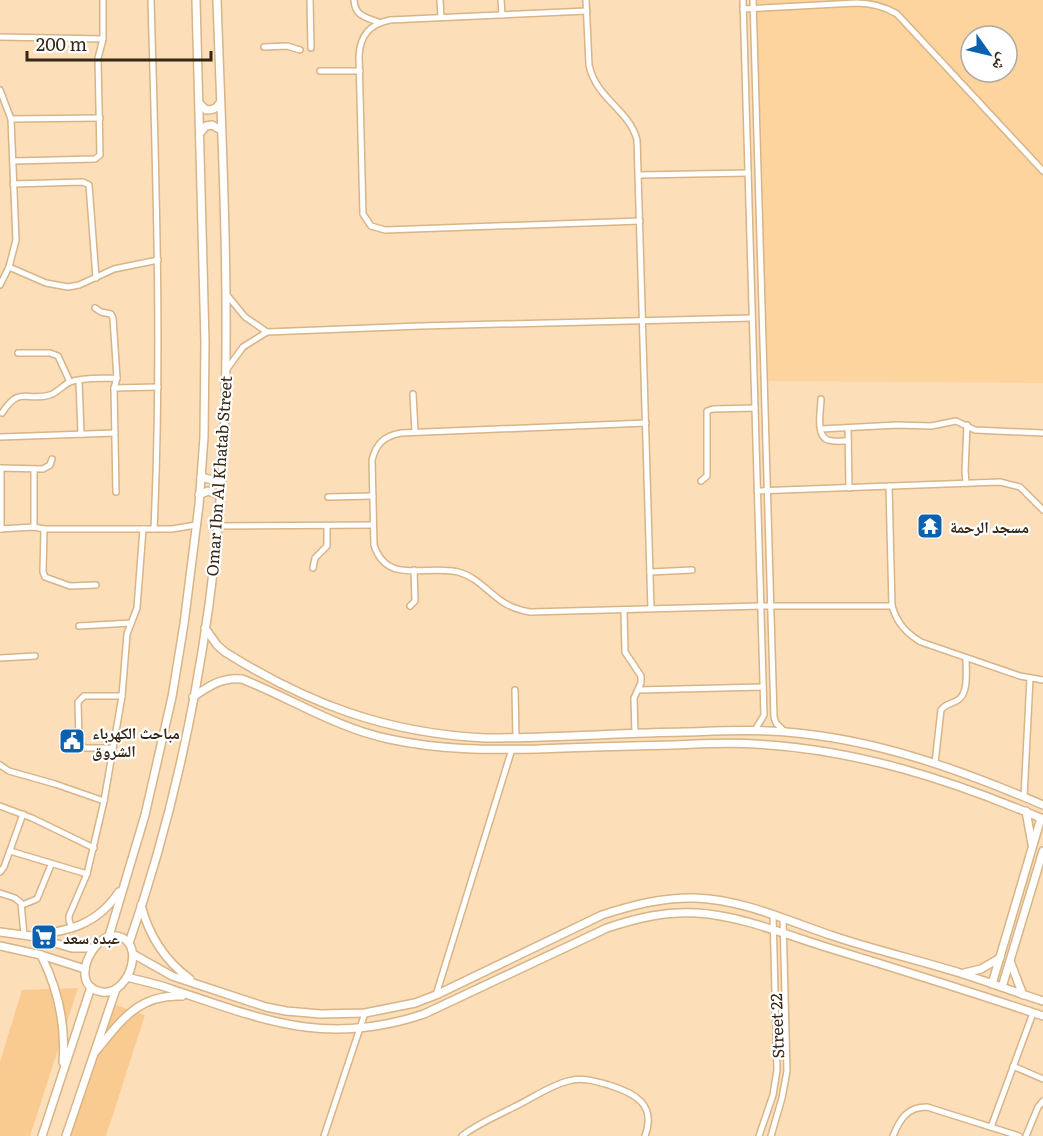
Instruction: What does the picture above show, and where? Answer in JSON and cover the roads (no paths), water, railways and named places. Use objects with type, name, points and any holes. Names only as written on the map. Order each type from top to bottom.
[{"type":"street","points":[[13,161],[97,159],[101,153],[98,58],[103,39],[103,0]]},
{"type":"street","points":[[151,0],[158,260],[158,387],[154,529]]},
{"type":"street","name":"Omar Ibn Al Khatab Street","points":[[109,936],[153,784],[172,697],[184,624],[200,495],[205,413],[205,342],[196,0]]},
{"type":"street","name":"Omar Ibn Al Khatab Street","points":[[129,943],[165,823],[193,697],[205,628],[218,526],[226,371],[217,0]]},
{"type":"street","points":[[310,0],[311,48]]},
{"type":"street","points":[[354,0],[354,8],[358,14],[378,22]]},
{"type":"street","points":[[440,0],[441,17]]},
{"type":"street","points":[[501,0],[502,15]]},
{"type":"street","points":[[586,0],[591,75],[601,92],[625,116],[638,140],[651,609]]},
{"type":"street","points":[[743,0],[765,715],[755,730]]},
{"type":"street","points":[[753,0],[774,717],[776,723],[785,732]]},
{"type":"street","points":[[743,9],[856,3],[871,3],[885,7],[897,14],[1043,171]]},
{"type":"street","points":[[587,11],[390,20],[378,22],[370,28],[363,36],[360,45],[363,214],[371,226],[385,231],[640,220]]},
{"type":"street","points":[[0,37],[103,39]]},
{"type":"street","points":[[264,47],[287,46],[300,50]]},
{"type":"street","points":[[320,71],[360,71]]},
{"type":"street","points":[[0,90],[11,119],[16,240],[9,267],[0,285]]},
{"type":"street","points":[[198,101],[206,110],[212,110],[220,103]]},
{"type":"street","points":[[11,119],[100,118]]},
{"type":"street","points":[[199,135],[206,126],[212,125],[221,130]]},
{"type":"street","points":[[639,175],[748,173]]},
{"type":"street","points":[[14,184],[83,182],[89,185],[96,278]]},
{"type":"street","points":[[9,267],[57,286],[79,285],[114,269],[158,260]]},
{"type":"street","points":[[224,291],[245,317],[267,332]]},
{"type":"street","points":[[95,308],[113,316],[117,378],[114,388],[116,492]]},
{"type":"street","points":[[226,371],[233,358],[243,347],[267,332],[752,318]]},
{"type":"street","points":[[18,353],[50,353],[58,356],[70,382]]},
{"type":"street","points":[[2,413],[14,398],[51,394],[70,382],[117,378]]},
{"type":"street","points":[[79,381],[81,434]]},
{"type":"street","points":[[114,388],[158,387]]},
{"type":"street","points":[[413,394],[415,432]]},
{"type":"street","points":[[821,399],[820,429],[823,436],[827,440],[848,441]]},
{"type":"street","points":[[700,481],[707,476],[707,411],[754,408]]},
{"type":"street","points":[[820,429],[889,425],[931,426],[956,421],[979,431],[1043,433]]},
{"type":"street","points":[[646,423],[415,432],[390,435],[381,441],[372,460],[374,545],[382,561],[398,570],[448,570],[464,574],[478,582],[501,602],[530,612],[761,606],[892,606]]},
{"type":"street","points":[[966,483],[967,425]]},
{"type":"street","points":[[848,428],[849,488]]},
{"type":"street","points":[[0,437],[115,433]]},
{"type":"street","points":[[52,459],[47,468],[0,468],[1,529],[34,527],[44,529],[172,529],[196,525]]},
{"type":"street","points":[[34,469],[34,527]]},
{"type":"street","points":[[201,477],[212,480],[221,478]]},
{"type":"street","points":[[757,491],[1010,483],[1028,493],[1043,510]]},
{"type":"street","points":[[889,486],[892,606],[899,624],[912,637],[921,642],[1030,678],[1043,680]]},
{"type":"street","points":[[200,495],[208,490],[220,495]]},
{"type":"street","points":[[328,497],[373,496]]},
{"type":"street","points":[[218,526],[373,525]]},
{"type":"street","points":[[313,568],[315,558],[327,546],[327,526]]},
{"type":"street","points":[[44,529],[43,572],[45,576],[66,585],[96,585]]},
{"type":"street","points":[[72,929],[69,925],[69,916],[87,874],[104,801],[122,696],[127,634],[137,608],[143,529]]},
{"type":"street","points":[[410,606],[415,601],[414,570]]},
{"type":"street","points":[[650,572],[692,570]]},
{"type":"street","points":[[624,610],[625,652],[640,676],[634,698],[635,733]]},
{"type":"street","points":[[79,626],[131,623]]},
{"type":"street","points":[[205,628],[225,652],[301,694],[374,722],[421,732],[465,737],[516,738],[755,730],[785,732],[882,748],[935,763],[1043,806]]},
{"type":"street","points":[[0,658],[35,656]]},
{"type":"street","points":[[935,763],[941,710],[961,698],[964,693],[966,658]]},
{"type":"street","points":[[193,697],[212,684],[232,678],[243,680],[363,733],[419,745],[467,750],[755,744],[801,748],[878,762],[961,786],[1042,818],[992,984]]},
{"type":"street","points":[[1024,797],[1030,678]]},
{"type":"street","points":[[638,690],[764,687]]},
{"type":"street","points":[[515,690],[516,738]]},
{"type":"street","points":[[113,748],[81,746],[78,702],[84,696],[122,696]]},
{"type":"street","points":[[419,745],[421,732]]},
{"type":"street","points":[[669,732],[670,745]]},
{"type":"street","points":[[858,758],[865,750],[861,744]]},
{"type":"street","points":[[878,762],[876,756],[882,748]]},
{"type":"street","points":[[436,995],[512,749]]},
{"type":"street","points":[[0,765],[9,771],[104,801]]},
{"type":"street","points":[[0,806],[94,848]]},
{"type":"street","points":[[1026,812],[1032,847]]},
{"type":"street","points":[[0,872],[4,867],[22,814]]},
{"type":"street","points":[[10,851],[87,874]]},
{"type":"street","points":[[1002,987],[1043,851]]},
{"type":"street","points":[[22,905],[38,899],[51,865]]},
{"type":"street","points":[[0,933],[27,935],[72,929],[99,914],[124,885]]},
{"type":"street","points":[[0,893],[15,898],[22,905],[27,935]]},
{"type":"street","points":[[132,954],[172,976],[266,1007],[321,1014],[365,1013],[415,1003],[436,995],[602,915],[631,906],[671,898],[697,898],[732,902],[773,914],[834,936],[1043,1001]]},
{"type":"street","points":[[141,905],[148,928],[160,949],[175,968],[194,983]]},
{"type":"street","points":[[127,977],[170,988],[264,1020],[301,1027],[360,1029],[401,1022],[424,1014],[607,928],[633,920],[674,913],[696,913],[740,920],[953,985],[1043,1016]]},
{"type":"street","name":"Street 22","points":[[759,1136],[773,1095],[777,1070],[773,914]]},
{"type":"street","name":"Street 22","points":[[771,1136],[787,1071],[783,918]]},
{"type":"street","points":[[27,935],[72,948],[93,948]]},
{"type":"street","points":[[66,1136],[116,989],[127,977],[132,962],[129,943],[122,938],[109,936],[93,948],[87,958],[85,969],[91,987],[102,993],[116,989]]},
{"type":"street","points":[[0,946],[41,955],[85,969]]},
{"type":"street","points":[[41,955],[56,988],[60,1006],[64,1042],[61,1079]]},
{"type":"street","points":[[961,974],[981,969],[1000,958]]},
{"type":"street","points":[[1010,960],[1023,994]]},
{"type":"street","points":[[42,1136],[91,987]]},
{"type":"street","points":[[92,1056],[126,1016],[147,1001],[170,995],[202,1000]]},
{"type":"street","points":[[301,1027],[303,1012]]},
{"type":"street","points":[[324,1136],[365,1013]]},
{"type":"street","points":[[991,1127],[1033,1013]]},
{"type":"street","points":[[1013,1066],[1043,1079]]},
{"type":"street","points":[[462,1136],[558,1085],[577,1080],[597,1082],[638,1098],[648,1117],[645,1136]]},
{"type":"street","points":[[1026,1136],[1043,1101]]},
{"type":"street","points":[[893,1136],[903,1116],[918,1107],[936,1110],[1019,1136]]},
{"type":"place","name":"مسجد الرحمة","points":[[930,526]]},
{"type":"place","name":"مباحث الكهرباء الشروق","points":[[72,741]]},
{"type":"place","name":"عبده سعد","points":[[44,937]]}]
